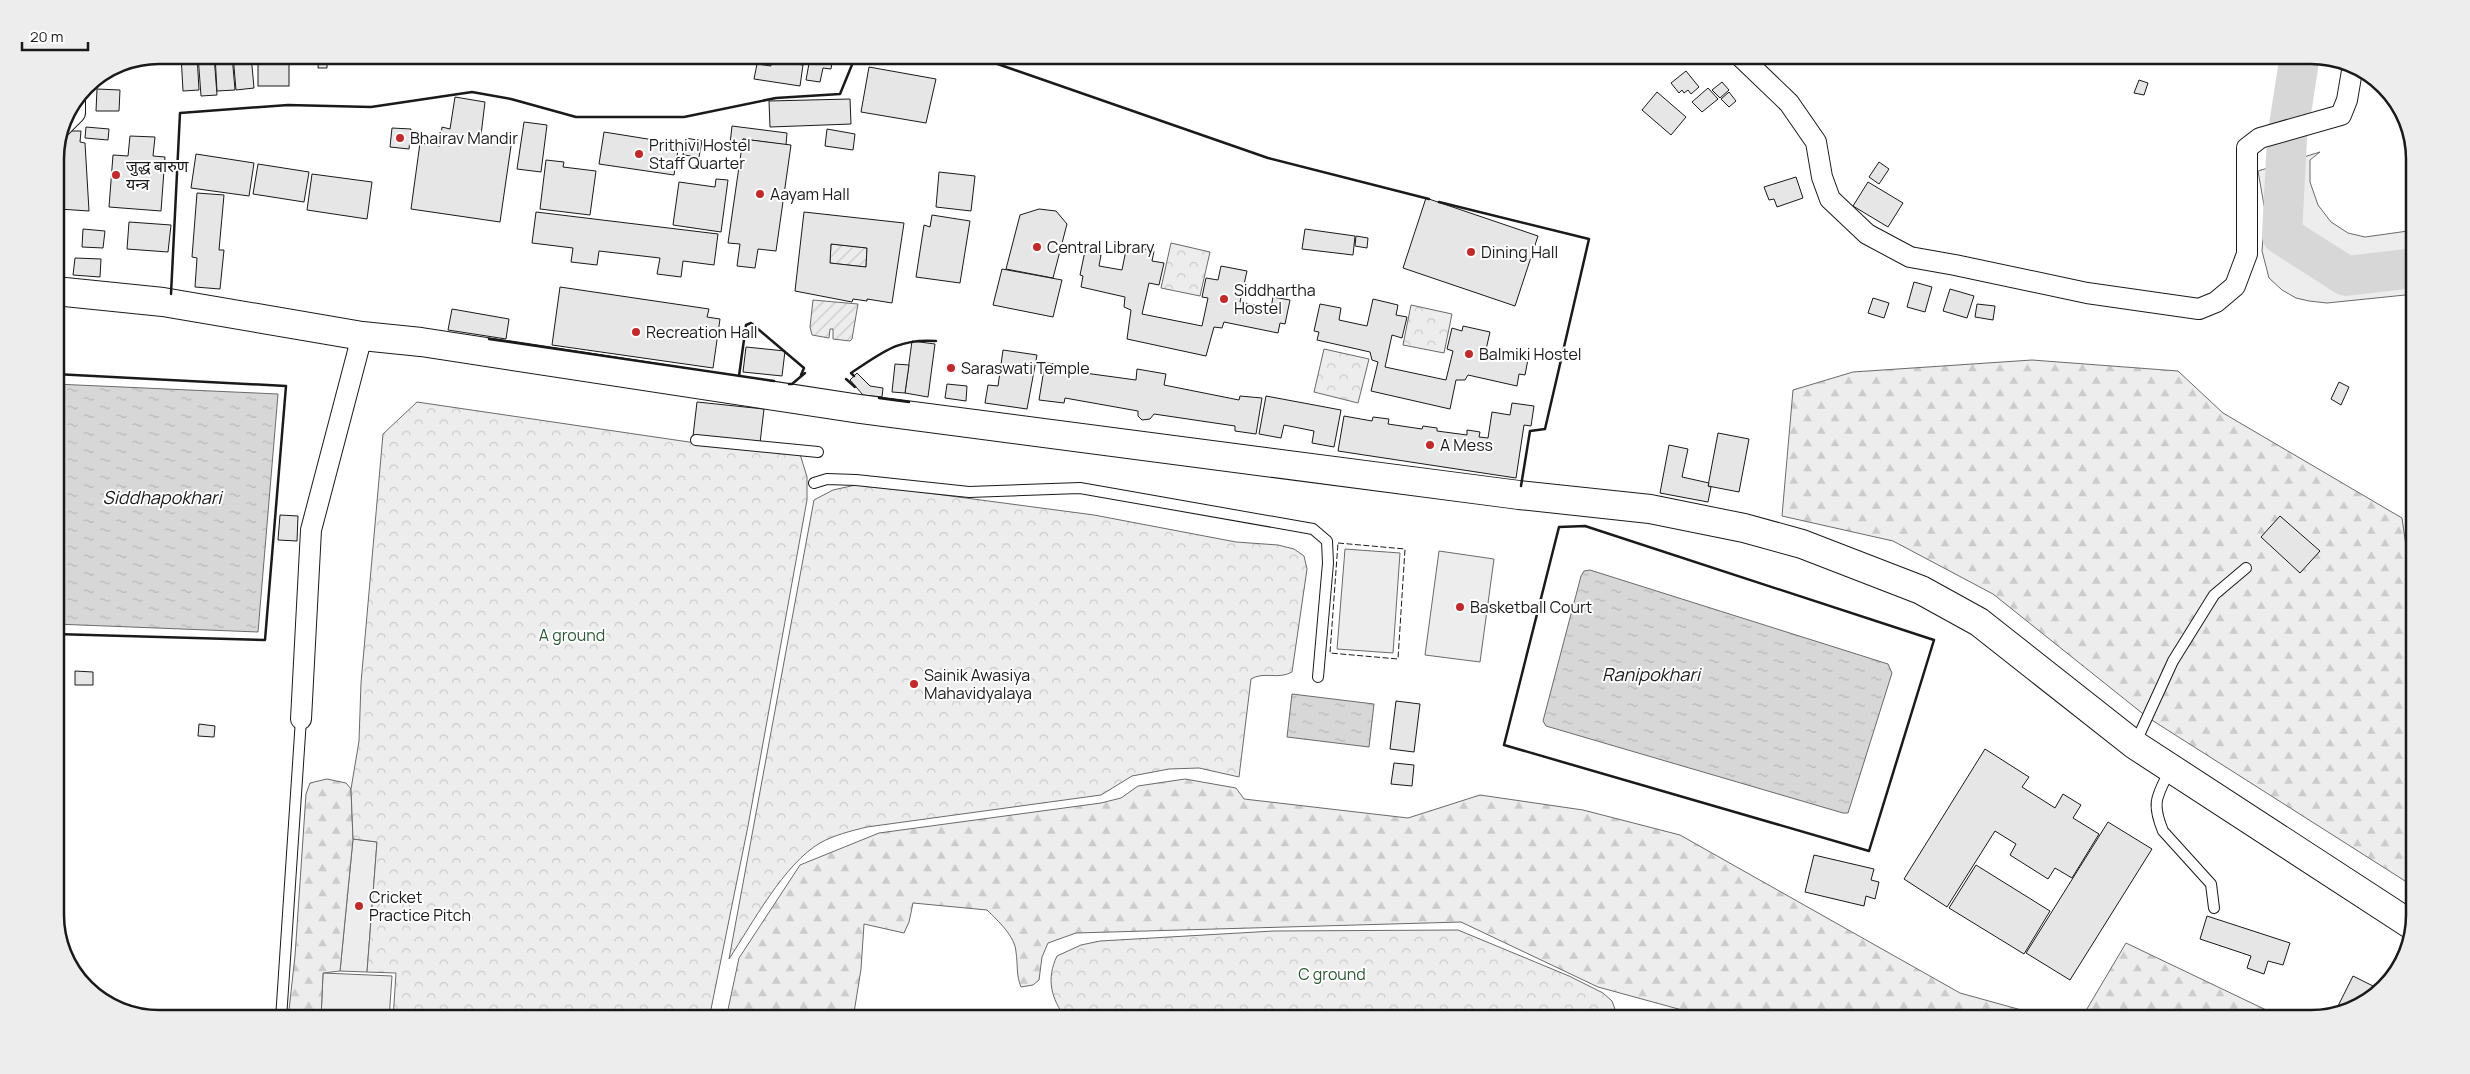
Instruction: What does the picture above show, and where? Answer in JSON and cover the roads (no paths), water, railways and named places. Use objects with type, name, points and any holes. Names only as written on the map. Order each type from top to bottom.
[{"type":"main road","points":[[64,292],[163,302],[362,336],[421,342],[860,409],[1519,495],[1650,509],[1744,528],[1819,550],[1921,590],[1979,622],[2135,744],[2170,769],[2406,921]]},
{"type":"street","points":[[1748,64],[1789,103],[1816,142],[1822,177],[1830,198],[1867,234],[1910,258],[1955,265],[2086,292],[2199,309],[2216,302],[2235,286],[2247,254],[2247,148],[2260,138],[2341,115],[2347,100],[2352,73]]},
{"type":"street","points":[[301,720],[311,530],[362,336]]},
{"type":"lane","points":[[696,440],[818,452]]},
{"type":"lane","points":[[814,483],[827,479],[856,480],[969,492],[1080,488],[1314,529],[1327,541],[1328,563],[1318,677]]},
{"type":"lane","points":[[2135,744],[2173,660],[2214,595],[2246,568]]},
{"type":"lane","points":[[282,1010],[301,720]]},
{"type":"lane","points":[[2170,769],[2155,799],[2160,822],[2164,831],[2212,884],[2214,908]]},
{"type":"water","name":"Siddhapokhari","points":[[64,384],[278,394],[258,632],[64,624]]},
{"type":"water","name":"Ranipokhari","points":[[1590,570],[1888,664],[1892,673],[1848,813],[1546,726],[1543,721],[1581,576],[1584,571]]},
{"type":"water","points":[[1292,694],[1374,704],[1369,747],[1287,737]]},
{"type":"waterway","points":[[2299,64],[2287,138],[2282,235],[2346,276],[2406,269]]},
{"type":"place","name":"Bhairav Mandir","points":[[400,138]]},
{"type":"place","name":"Prithivi Hostel Staff Quarter","points":[[639,154]]},
{"type":"place","name":"जुद्ध बारुण यन्त्र","points":[[116,175]]},
{"type":"place","name":"Aayam Hall","points":[[760,194]]},
{"type":"place","name":"Central Library","points":[[1037,247]]},
{"type":"place","name":"Dining Hall","points":[[1471,252]]},
{"type":"place","name":"Siddhartha Hostel","points":[[1224,299]]},
{"type":"place","name":"Recreation Hall","points":[[636,332]]},
{"type":"place","name":"Balmiki Hostel","points":[[1469,354]]},
{"type":"place","name":"Saraswati Temple","points":[[951,368]]},
{"type":"place","name":"A Mess","points":[[1430,445]]},
{"type":"place","name":"Basketball Court","points":[[1460,607]]},
{"type":"place","name":"Sainik Awasiya Mahavidyalaya","points":[[914,684]]},
{"type":"place","name":"Cricket Practice Pitch","points":[[359,906]]},
{"type":"park label","name":"A ground","points":[[572,635]]},
{"type":"park label","name":"C ground","points":[[1332,974]]}]
